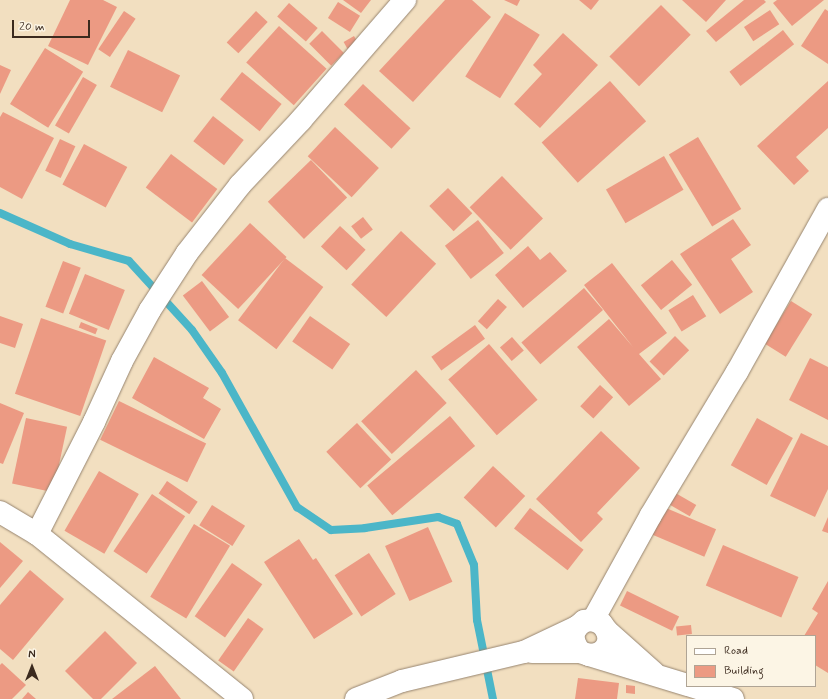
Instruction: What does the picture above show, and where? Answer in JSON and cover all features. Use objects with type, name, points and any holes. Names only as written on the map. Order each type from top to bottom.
[{"type":"street","points":[[37,534],[94,422],[122,361],[150,310],[186,253],[240,185],[301,120],[405,0]]},
{"type":"street","points":[[686,685],[584,653],[574,644],[573,635],[592,626],[651,515],[737,372],[828,209]]},
{"type":"street","points":[[0,512],[37,534],[242,699]]},
{"type":"street","points":[[356,699],[402,681],[518,653],[592,626]]},
{"type":"street","points":[[518,653],[598,654],[605,649],[609,640],[592,626]]},
{"type":"street","points":[[592,626],[657,675]]},
{"type":"street","points":[[695,687],[733,699]]},
{"type":"building","points":[[70,0],[103,0],[117,7],[88,65],[48,46]]},
{"type":"building","points":[[343,0],[371,0],[361,13]]},
{"type":"building","points":[[445,0],[472,0],[491,17],[413,102],[379,71]]},
{"type":"building","points":[[504,0],[520,0],[517,6]]},
{"type":"building","points":[[579,0],[599,0],[591,10]]},
{"type":"building","points":[[682,0],[726,0],[706,22]]},
{"type":"building","points":[[744,0],[764,0],[766,2],[716,42],[706,31]]},
{"type":"building","points":[[777,0],[824,0],[792,26],[773,3]]},
{"type":"building","points":[[338,2],[360,16],[350,32],[328,18]]},
{"type":"building","points":[[289,3],[318,28],[306,42],[277,17]]},
{"type":"building","points":[[661,5],[691,35],[639,86],[609,57]]},
{"type":"building","points":[[825,9],[828,11],[828,64],[801,46]]},
{"type":"building","points":[[770,10],[779,24],[753,41],[744,27]]},
{"type":"building","points":[[124,11],[136,19],[110,57],[98,49]]},
{"type":"building","points":[[256,11],[268,22],[238,53],[227,42]]},
{"type":"building","points":[[505,13],[540,35],[500,98],[465,77]]},
{"type":"building","points":[[279,26],[327,69],[294,105],[246,62]]},
{"type":"building","points":[[783,30],[794,44],[740,86],[729,72]]},
{"type":"building","points":[[322,31],[344,53],[331,66],[309,44]]},
{"type":"building","points":[[563,33],[598,65],[540,128],[514,104],[542,74],[533,65]]},
{"type":"building","points":[[354,36],[358,43],[348,49],[344,42]]},
{"type":"building","points":[[45,48],[83,72],[48,128],[10,104]]},
{"type":"building","points":[[128,50],[180,75],[162,112],[110,87]]},
{"type":"building","points":[[0,65],[11,70],[0,94]]},
{"type":"building","points":[[242,72],[282,104],[260,131],[220,99]]},
{"type":"building","points":[[83,77],[97,85],[69,133],[55,125]]},
{"type":"building","points":[[610,81],[646,121],[578,183],[542,143]]},
{"type":"building","points":[[828,81],[828,128],[796,157],[809,171],[794,185],[757,146]]},
{"type":"building","points":[[363,84],[411,128],[391,149],[344,104]]},
{"type":"building","points":[[3,112],[54,138],[22,199],[0,187],[0,117]]},
{"type":"building","points":[[213,116],[244,140],[224,165],[193,141]]},
{"type":"building","points":[[335,127],[379,168],[352,197],[308,156]]},
{"type":"building","points":[[698,137],[741,209],[712,227],[669,155]]},
{"type":"building","points":[[60,139],[75,146],[61,178],[45,171]]},
{"type":"building","points":[[84,144],[127,167],[106,208],[62,185]]},
{"type":"building","points":[[171,154],[217,189],[192,222],[146,188]]},
{"type":"building","points":[[664,156],[684,190],[625,223],[606,190]]},
{"type":"building","points":[[311,160],[347,197],[304,239],[268,202]]},
{"type":"building","points":[[502,176],[543,218],[511,250],[470,207]]},
{"type":"building","points":[[448,188],[472,213],[454,231],[429,206]]},
{"type":"building","points":[[363,217],[373,230],[361,239],[351,226]]},
{"type":"building","points":[[733,219],[751,245],[731,259],[753,292],[720,314],[680,254]]},
{"type":"building","points":[[478,220],[504,253],[471,279],[445,246]]},
{"type":"building","points":[[250,223],[287,257],[238,309],[202,275]]},
{"type":"building","points":[[340,226],[366,250],[347,270],[321,246]]},
{"type":"building","points":[[401,231],[436,264],[386,317],[351,284]]},
{"type":"building","points":[[528,246],[540,260],[550,252],[567,271],[523,308],[495,275]]},
{"type":"building","points":[[285,258],[323,287],[276,349],[238,320]]},
{"type":"building","points":[[672,260],[692,285],[661,310],[641,285]]},
{"type":"building","points":[[63,261],[81,268],[63,314],[45,307]]},
{"type":"building","points":[[612,263],[667,333],[639,354],[661,379],[629,406],[577,347],[609,319],[633,347],[584,285]]},
{"type":"building","points":[[85,274],[125,290],[109,330],[69,314]]},
{"type":"building","points":[[202,281],[229,317],[210,331],[183,295]]},
{"type":"building","points":[[584,288],[603,310],[540,364],[521,342]]},
{"type":"building","points":[[693,295],[706,316],[682,332],[668,310]]},
{"type":"building","points":[[498,299],[507,307],[487,329],[478,321]]},
{"type":"building","points":[[791,301],[812,314],[786,357],[765,343]]},
{"type":"building","points":[[0,316],[23,324],[15,348],[0,343]]},
{"type":"building","points":[[310,316],[350,344],[332,369],[292,341]]},
{"type":"building","points":[[41,318],[106,340],[80,416],[15,394]]},
{"type":"building","points":[[81,322],[98,329],[95,334],[79,328]]},
{"type":"building","points":[[475,325],[485,339],[441,370],[431,357]]},
{"type":"building","points":[[675,336],[689,350],[664,376],[650,361]]},
{"type":"building","points":[[512,337],[524,351],[512,361],[500,347]]},
{"type":"building","points":[[489,344],[538,400],[497,435],[448,379]]},
{"type":"building","points":[[154,357],[209,388],[203,398],[221,409],[204,439],[132,398]]},
{"type":"building","points":[[810,358],[828,367],[828,420],[789,400]]},
{"type":"building","points":[[416,370],[447,403],[392,454],[361,421]]},
{"type":"building","points":[[600,385],[613,397],[593,418],[580,406]]},
{"type":"building","points":[[119,401],[206,444],[187,482],[100,440]]},
{"type":"building","points":[[0,403],[24,413],[3,464],[0,463]]},
{"type":"building","points":[[450,416],[475,446],[392,515],[367,485]]},
{"type":"building","points":[[26,418],[67,427],[53,492],[12,484]]},
{"type":"building","points":[[757,418],[793,438],[767,485],[731,465]]},
{"type":"building","points":[[357,423],[391,460],[360,488],[326,452]]},
{"type":"building","points":[[601,431],[640,468],[597,513],[603,519],[581,542],[536,499]]},
{"type":"building","points":[[801,433],[828,446],[828,489],[815,517],[770,496]]},
{"type":"building","points":[[493,466],[525,496],[496,527],[464,497]]},
{"type":"building","points":[[99,471],[139,494],[104,554],[65,531]]},
{"type":"building","points":[[167,481],[198,502],[189,514],[159,493]]},
{"type":"building","points":[[672,491],[696,505],[690,516],[666,502]]},
{"type":"building","points":[[152,494],[185,516],[147,574],[113,551]]},
{"type":"building","points":[[212,505],[245,526],[232,546],[199,525]]},
{"type":"building","points":[[659,505],[716,529],[704,557],[647,533]]},
{"type":"building","points":[[530,508],[584,550],[568,570],[514,528]]},
{"type":"building","points":[[828,517],[828,533],[822,531]]},
{"type":"building","points":[[194,524],[230,546],[186,618],[150,597]]},
{"type":"building","points":[[428,527],[452,582],[409,601],[385,546]]},
{"type":"building","points":[[299,539],[313,560],[316,558],[353,614],[314,639],[264,562]]},
{"type":"building","points":[[0,542],[23,561],[0,588]]},
{"type":"building","points":[[723,545],[798,577],[781,618],[706,586]]},
{"type":"building","points":[[369,553],[396,594],[361,616],[335,575]]},
{"type":"building","points":[[232,563],[262,584],[225,637],[195,616]]},
{"type":"building","points":[[30,570],[64,599],[13,660],[0,649],[0,605]]},
{"type":"building","points":[[828,581],[828,673],[816,666],[816,635],[805,635],[818,613],[812,609]]},
{"type":"building","points":[[627,591],[679,616],[672,631],[620,605]]},
{"type":"building","points":[[248,618],[264,629],[234,671],[218,661]]},
{"type":"building","points":[[691,625],[692,634],[677,636],[676,627]]},
{"type":"building","points":[[105,631],[137,663],[101,699],[93,699],[65,671]]},
{"type":"building","points":[[2,663],[26,685],[12,699],[0,699],[0,665]]},
{"type":"building","points":[[155,666],[181,699],[112,699]]},
{"type":"building","points":[[578,678],[619,683],[617,699],[575,699]]},
{"type":"building","points":[[626,685],[635,686],[635,694],[626,693]]},
{"type":"building","points":[[28,692],[36,699],[22,699]]},
{"type":"waterway","points":[[0,213],[70,244],[129,261],[192,330],[222,373],[297,507],[331,530],[365,528],[438,517],[457,524],[474,565],[477,620],[493,699]]}]
